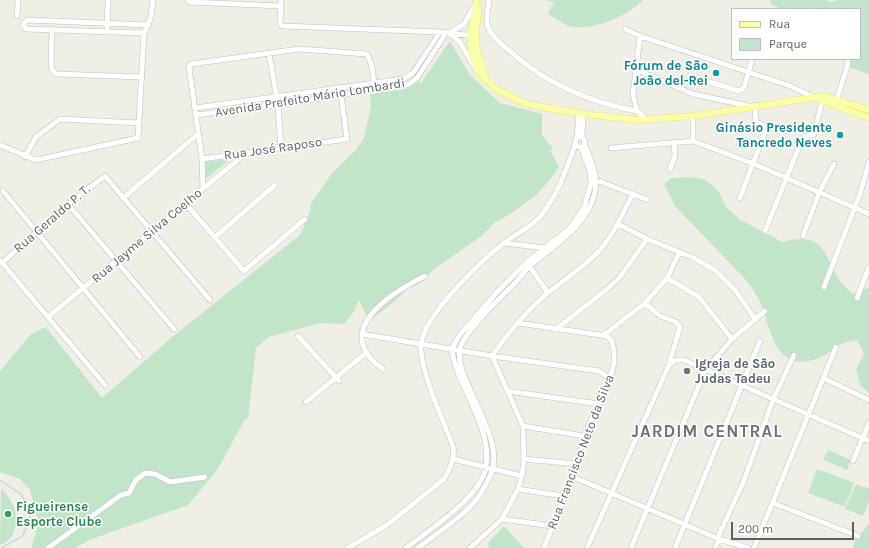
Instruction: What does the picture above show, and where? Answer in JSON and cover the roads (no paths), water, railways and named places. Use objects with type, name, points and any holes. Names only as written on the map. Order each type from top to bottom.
[{"type":"main road","points":[[477,0],[472,35],[472,55],[478,72],[496,89],[522,102],[548,109],[638,120],[693,116],[811,96],[824,96],[837,99],[869,110]]},
{"type":"main road","points":[[472,35],[476,53],[487,81]]},
{"type":"main road","points":[[811,96],[822,102],[869,118]]},
{"type":"street","points":[[17,16],[18,0]]},
{"type":"street","points":[[107,32],[108,0]]},
{"type":"street","points":[[0,145],[25,157],[36,160],[135,139],[139,136],[144,33],[149,26],[153,0]]},
{"type":"street","points":[[188,0],[189,2],[281,3],[280,24],[283,26],[440,32],[472,35]]},
{"type":"street","points":[[460,42],[464,24],[477,0]]},
{"type":"street","points":[[489,0],[487,18],[491,33],[525,65],[570,91],[607,104],[637,111],[643,116],[638,120]]},
{"type":"street","points":[[144,33],[26,29],[23,24],[27,20],[149,26]]},
{"type":"street","points":[[448,33],[464,24]]},
{"type":"street","points":[[52,29],[51,65],[56,74],[142,77]]},
{"type":"street","points":[[625,29],[640,36],[790,86],[811,96]]},
{"type":"street","name":"Avenida Prefeito Mário Lombardi","points":[[195,108],[403,79],[413,73],[440,32]]},
{"type":"street","points":[[448,33],[460,42],[471,63],[478,72]]},
{"type":"street","name":"Avenida Prefeito Mário Lombardi","points":[[196,115],[342,95],[409,84],[417,78],[448,33]]},
{"type":"street","points":[[637,111],[634,95],[640,36]]},
{"type":"street","points":[[204,189],[202,158],[190,67],[192,64],[299,49],[367,54],[372,66],[374,82]]},
{"type":"street","points":[[269,53],[278,104],[280,148]]},
{"type":"street","points":[[697,78],[739,91],[744,88],[752,60]]},
{"type":"street","points":[[837,99],[847,61]]},
{"type":"street","points":[[637,70],[693,94],[752,106],[756,122],[765,126],[766,129],[740,198]]},
{"type":"street","points":[[413,73],[417,78]]},
{"type":"street","points":[[340,87],[342,95]]},
{"type":"street","name":"Rua José Raposo","points":[[202,158],[245,154],[345,140],[348,138],[342,95]]},
{"type":"street","points":[[765,231],[803,137],[814,134],[822,102]]},
{"type":"street","points":[[406,548],[464,501],[479,484],[486,469],[487,452],[483,430],[456,365],[452,349],[459,336],[497,292],[528,261],[568,230],[584,208],[591,183],[590,171],[581,141],[581,114]]},
{"type":"street","points":[[693,116],[693,141]]},
{"type":"street","points":[[25,157],[36,137],[60,119],[139,123]]},
{"type":"street","points":[[198,134],[123,198],[210,300]]},
{"type":"street","points":[[348,548],[358,546],[387,525],[444,479],[453,459],[453,446],[426,376],[423,365],[421,344],[430,323],[447,299],[504,243],[538,219],[553,199],[575,145],[575,141],[581,141]]},
{"type":"street","points":[[418,548],[474,502],[493,470],[491,436],[461,368],[459,350],[472,329],[530,267],[570,234],[578,225],[590,205],[596,180],[594,168],[581,141]]},
{"type":"street","points":[[611,148],[693,141],[754,164],[869,214]]},
{"type":"street","points":[[670,169],[675,156],[674,142]]},
{"type":"street","name":"Rua Jayme Silva Coelho","points":[[48,317],[84,289],[245,154]]},
{"type":"street","points":[[824,287],[854,208],[869,162]]},
{"type":"street","points":[[803,236],[820,193],[834,164]]},
{"type":"street","name":"Rua Geraldo P. T.","points":[[1,262],[103,176],[108,177],[123,198]]},
{"type":"street","points":[[596,180],[648,200]]},
{"type":"street","points":[[215,237],[275,185]]},
{"type":"street","points":[[2,191],[140,358]]},
{"type":"street","points":[[492,356],[509,332],[548,293],[574,273],[599,250],[618,224],[633,193]]},
{"type":"street","points":[[68,204],[174,329]]},
{"type":"street","points":[[186,204],[244,271],[305,219]]},
{"type":"street","points":[[618,224],[715,270],[734,290],[755,320]]},
{"type":"street","points":[[556,329],[606,290],[620,277],[647,239]]},
{"type":"street","points":[[504,243],[546,248]]},
{"type":"street","points":[[518,323],[604,335],[644,303],[667,278],[679,252]]},
{"type":"street","points":[[1,262],[105,385]]},
{"type":"street","points":[[530,267],[548,293]]},
{"type":"street","points":[[857,298],[869,267]]},
{"type":"street","points":[[383,369],[366,353],[362,343],[362,334],[365,321],[401,290],[425,276]]},
{"type":"street","points":[[667,278],[699,297],[732,340]]},
{"type":"street","points":[[587,548],[669,365],[680,327],[676,322],[660,316],[644,303]]},
{"type":"street","points":[[631,548],[646,509],[705,371],[732,340],[765,311]]},
{"type":"street","points":[[362,334],[492,356],[599,371],[610,379]]},
{"type":"street","name":"Rua Francisco Neto da Silva","points":[[544,548],[563,496],[577,464],[584,436],[610,379],[614,363],[614,346],[610,338],[604,335]]},
{"type":"street","points":[[298,336],[338,379]]},
{"type":"street","points":[[675,548],[760,340]]},
{"type":"street","points":[[754,548],[836,347]]},
{"type":"street","points":[[306,402],[338,379],[366,353]]},
{"type":"street","points":[[715,548],[743,483],[773,400],[794,355]]},
{"type":"street","points":[[470,548],[502,519],[518,489],[522,476],[524,459],[523,426],[492,356]]},
{"type":"street","points":[[669,365],[676,360],[682,360],[869,441]]},
{"type":"street","points":[[823,378],[869,400]]},
{"type":"street","points":[[508,390],[599,404]]},
{"type":"street","points":[[853,461],[861,438],[869,423]]},
{"type":"street","points":[[523,426],[584,436]]},
{"type":"street","points":[[453,459],[486,469],[522,476]]},
{"type":"street","points":[[524,459],[577,464]]},
{"type":"street","points":[[48,548],[121,495],[129,493],[136,480],[145,473],[154,474],[167,482],[205,477]]},
{"type":"street","points":[[571,476],[646,509],[748,548]]},
{"type":"street","points":[[518,489],[563,496]]},
{"type":"street","points":[[773,503],[858,536]]},
{"type":"street","points":[[502,519],[552,526]]},
{"type":"waterway","points":[[0,480],[22,495],[31,514],[23,536],[1,548]]},
{"type":"place","name":"Fórum de São João del-Rei","points":[[716,73]]},
{"type":"place","name":"Ginásio Presidente Tancredo Neves","points":[[840,135]]},
{"type":"place","name":"Igreja de São Judas Tadeu","points":[[687,371]]},
{"type":"place","name":"Figueirense Esporte Clube","points":[[8,514]]},
{"type":"district","name":"JARDIM CENTRAL","points":[[707,432]]}]
